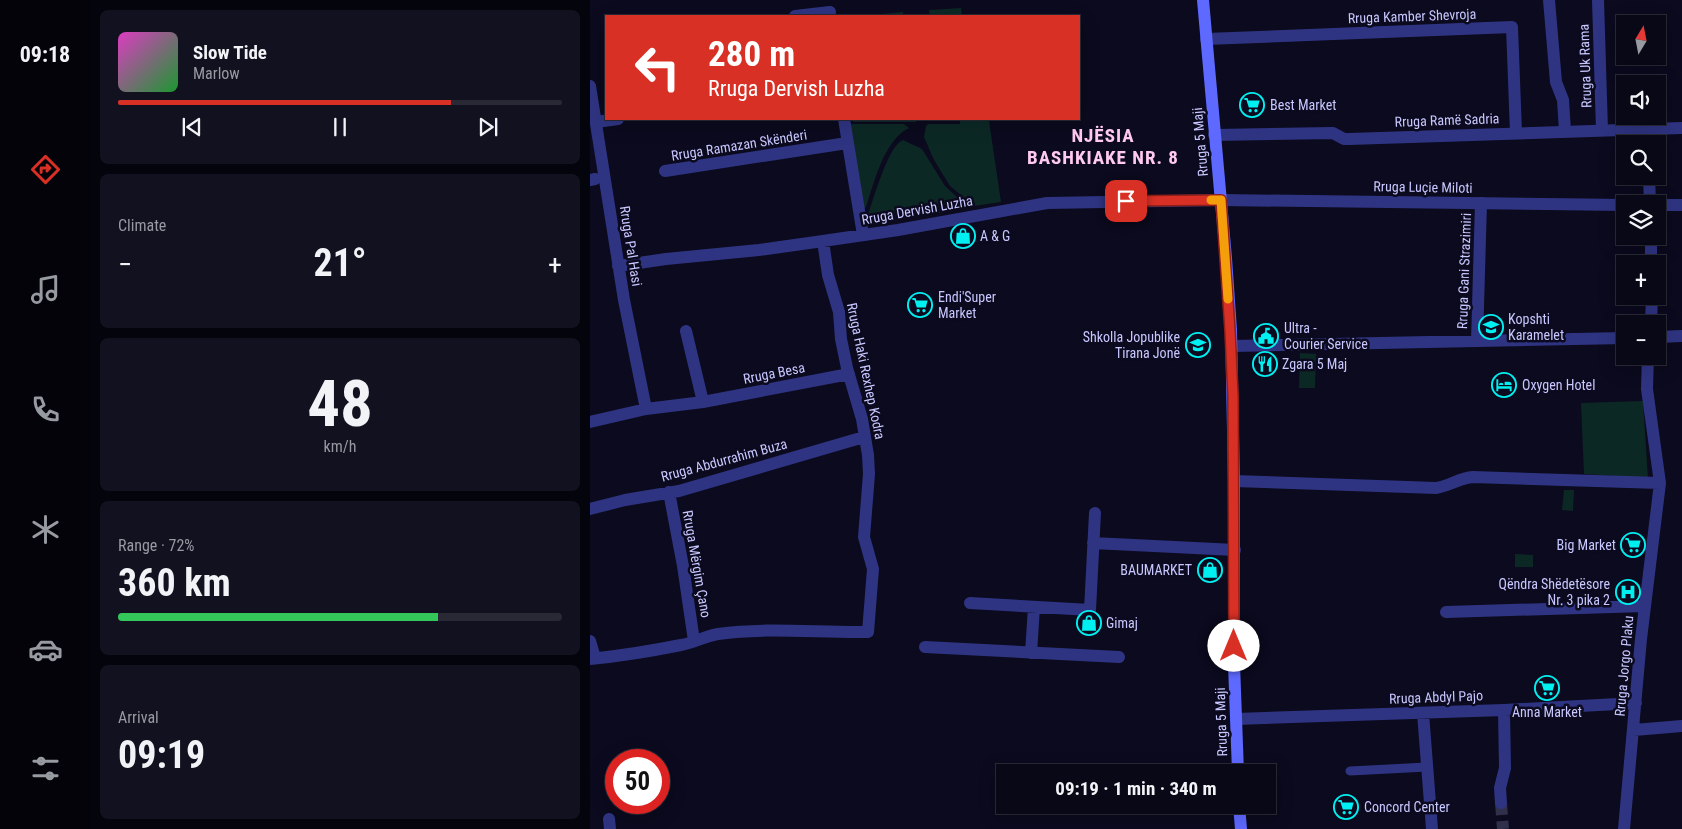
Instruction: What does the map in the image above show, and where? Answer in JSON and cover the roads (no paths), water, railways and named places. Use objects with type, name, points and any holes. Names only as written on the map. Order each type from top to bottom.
[{"type":"main road","name":"Rruga 5 Maji","points":[[1203,0],[1221,200],[1231,346],[1235,550],[1234,664],[1238,764]]},
{"type":"main road","points":[[1240,814],[1240,829]]},
{"type":"street","points":[[1549,0],[1556,82],[1563,100],[1565,132]]},
{"type":"street","name":"Rruga Uk Rama","points":[[1598,0],[1602,130]]},
{"type":"street","points":[[800,15],[830,9]]},
{"type":"street","name":"Rruga Kamber Shevroja","points":[[1206,39],[1512,27],[1516,133]]},
{"type":"street","name":"Rruga Pal Hasi","points":[[590,86],[618,266],[646,409]]},
{"type":"street","points":[[844,120],[863,235]]},
{"type":"street","name":"Rruga Ramë Sadria","points":[[1214,135],[1333,133],[1344,139],[1349,139],[1682,128]]},
{"type":"street","points":[[1648,129],[1648,135]]},
{"type":"street","name":"Rruga Ramazan Skënderi","points":[[665,171],[847,143]]},
{"type":"street","name":"Rruga Dervish Luzha","points":[[618,266],[823,241],[1047,203],[1221,200]]},
{"type":"street","name":"Rruga Luçie Miloti","points":[[1221,200],[1616,205]]},
{"type":"street","name":"Rruga Gani Strazimiri","points":[[1477,341],[1481,203]]},
{"type":"street","points":[[1666,205],[1682,205]]},
{"type":"street","name":"Rruga Haki Rexhep Kodra","points":[[694,641],[718,634],[757,631],[868,632],[873,569],[864,537],[869,474],[868,455],[862,419],[841,339],[840,312],[828,275],[823,241]]},
{"type":"street","points":[[686,331],[704,402]]},
{"type":"street","points":[[1666,337],[1682,336]]},
{"type":"street","points":[[1231,346],[1616,338]]},
{"type":"street","name":"Rruga Jorgo Plaku","points":[[1624,829],[1645,606],[1660,483],[1647,389],[1648,365]]},
{"type":"street","name":"Rruga Besa","points":[[590,422],[646,409],[704,402],[849,374]]},
{"type":"street","name":"Rruga Abdurrahim Buza","points":[[590,509],[625,500],[679,491],[864,437]]},
{"type":"street","points":[[1234,481],[1436,488],[1446,486],[1462,478],[1473,477],[1660,483]]},
{"type":"street","name":"Rruga Mërgim Çano","points":[[669,492],[683,566],[694,641]]},
{"type":"street","points":[[970,602],[1090,610],[1094,513]]},
{"type":"street","points":[[1093,543],[1235,550]]},
{"type":"street","points":[[1446,612],[1645,606]]},
{"type":"street","points":[[1031,652],[1034,607]]},
{"type":"street","points":[[590,641],[593,658],[684,645],[694,641]]},
{"type":"street","points":[[925,647],[1119,657]]},
{"type":"street","name":"Rruga Abdyl Pajo","points":[[1236,719],[1504,710],[1636,703]]},
{"type":"street","points":[[1501,803],[1505,768],[1504,710]]},
{"type":"street","points":[[1423,712],[1432,829]]},
{"type":"street","points":[[1634,730],[1682,726]]},
{"type":"street","points":[[1350,771],[1427,767]]},
{"type":"tunnel","points":[[1501,803],[1503,829]]},
{"type":"place","name":"Best Market","points":[[1252,105]]},
{"type":"place","name":"A & G","points":[[963,236]]},
{"type":"place","name":"Endi'Super Market","points":[[920,305]]},
{"type":"place","name":"Kopshti Karamelet","points":[[1491,327]]},
{"type":"place","name":"Ultra - Courier Service","points":[[1266,336]]},
{"type":"place","name":"Shkolla Jopublike Tirana Jonë","points":[[1198,345]]},
{"type":"place","name":"Zgara 5 Maj","points":[[1265,364]]},
{"type":"place","name":"Oxygen Hotel","points":[[1504,385]]},
{"type":"place","name":"Big Market","points":[[1633,545]]},
{"type":"place","name":"BAUMARKET","points":[[1210,570]]},
{"type":"place","name":"Qëndra Shëdetësore Nr. 3 pika 2","points":[[1628,592]]},
{"type":"place","name":"Gimaj","points":[[1089,623]]},
{"type":"place","name":"Anna Market","points":[[1547,688]]},
{"type":"place","name":"Concord Center","points":[[1346,807]]},
{"type":"district","name":"NJËSIA BASHKIAKE NR. 8","points":[[1103,146]]}]
